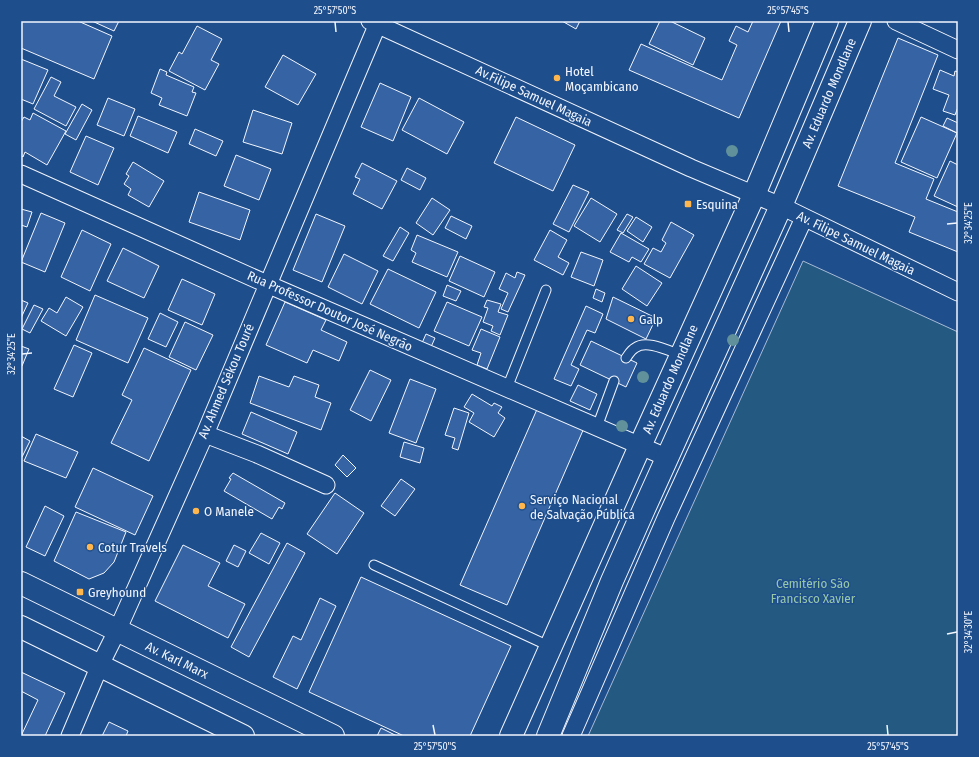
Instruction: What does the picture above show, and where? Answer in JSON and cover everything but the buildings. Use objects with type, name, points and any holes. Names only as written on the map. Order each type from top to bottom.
[{"type":"main road","name":"Av. Eduardo Mondlane","points":[[511,736],[754,194],[828,21]]},
{"type":"main road","name":"Av. Eduardo Mondlane","points":[[548,736],[612,581],[666,457],[781,206],[860,21]]},
{"type":"main road","name":"Av. Karl Marx","points":[[21,583],[333,736]]},
{"type":"main road","points":[[21,627],[243,736]]},
{"type":"street","points":[[896,21],[958,50]]},
{"type":"street","name":"Av.Filipe Samuel Magaia","points":[[376,22],[691,168],[754,194]]},
{"type":"street","name":"Av. Ahmed Sékou Touré","points":[[70,736],[100,665],[117,631],[205,434],[376,22]]},
{"type":"street","name":"Rua Professor Doutor José Negrão","points":[[21,174],[267,284],[666,457]]},
{"type":"street","name":"Av. Filipe Samuel Magaia","points":[[754,194],[958,292]]},
{"type":"street","points":[[571,736],[666,518],[804,218]]},
{"type":"street","points":[[205,434],[257,454],[326,486]]},
{"type":"lane","points":[[507,388],[546,290]]},
{"type":"lane","points":[[626,358],[634,348],[640,345],[648,344],[681,355]]},
{"type":"lane","points":[[597,427],[614,381]]},
{"type":"lane","points":[[374,565],[551,647]]},
{"type":"green space","name":"Cemitério São Francisco Xavier","points":[[803,261],[958,332],[958,736],[588,736]]},
{"type":"place","name":"Hotel Moçambicano","points":[[557,78]]},
{"type":"place","name":"Esquina","points":[[688,204]]},
{"type":"place","name":"Galp","points":[[631,319]]},
{"type":"place","name":"Serviço Nacional de Salvação Pública","points":[[522,506]]},
{"type":"place","name":"O Manele","points":[[196,511]]},
{"type":"place","name":"Cotur Travels","points":[[90,547]]},
{"type":"place","name":"Greyhound","points":[[80,592]]}]
